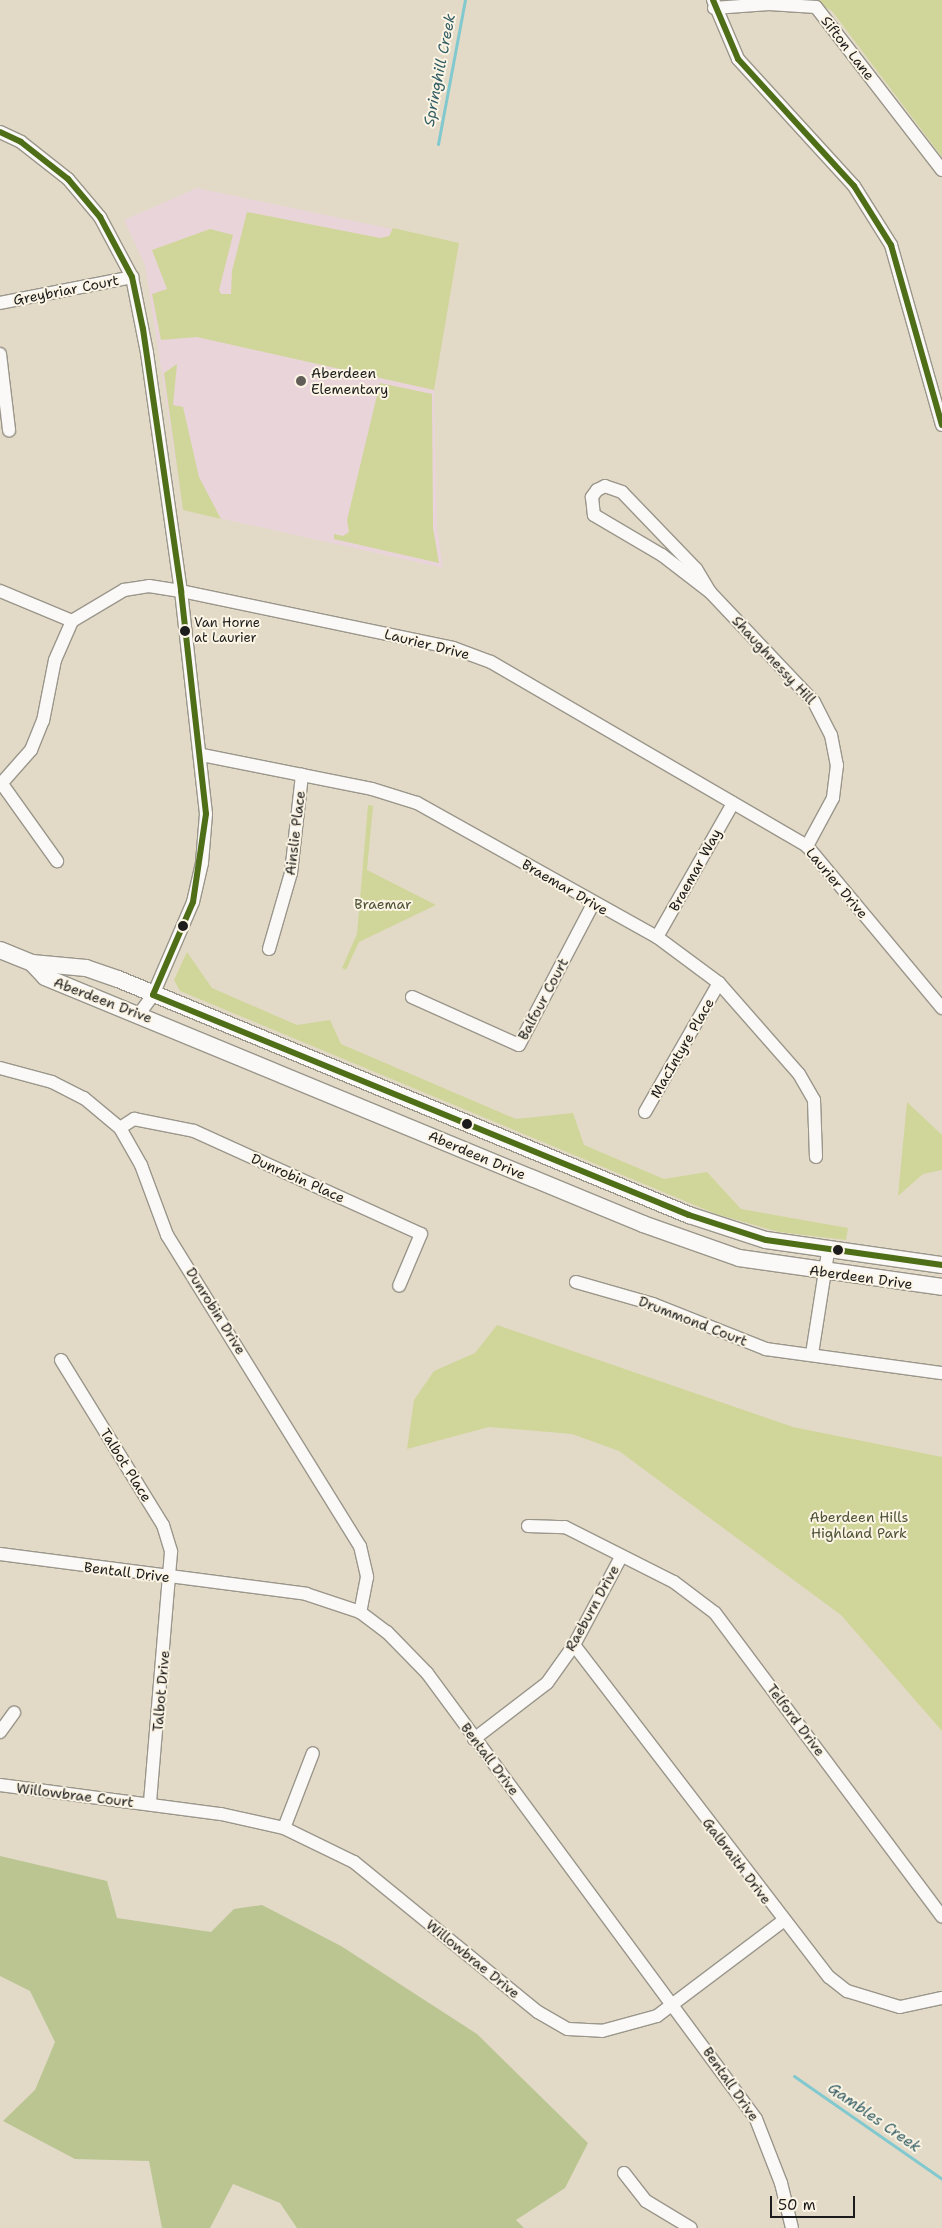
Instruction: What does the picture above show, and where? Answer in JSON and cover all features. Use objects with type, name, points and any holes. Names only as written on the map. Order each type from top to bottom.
[{"type":"main road","name":"Aberdeen Drive","points":[[0,950],[32,963],[86,968],[689,1215],[766,1240],[828,1252],[942,1265]]},
{"type":"main road","name":"Aberdeen Drive","points":[[32,963],[45,977],[140,1013],[643,1224],[739,1258],[825,1272],[942,1287]]},
{"type":"street","name":"Sifton Lane","points":[[714,4],[768,4],[816,7],[942,170]]},
{"type":"street","points":[[714,4],[738,59],[854,186],[891,245],[942,424]]},
{"type":"street","points":[[0,132],[21,142],[68,179],[100,217],[132,277],[181,590],[202,755],[206,814],[202,863],[193,902],[153,995],[140,1013]]},
{"type":"street","name":"Greybriar Court","points":[[0,303],[132,277]]},
{"type":"street","points":[[0,354],[9,430]]},
{"type":"street","name":"Shaughnessy Hill","points":[[710,592],[696,569],[622,492],[605,486],[597,490],[591,506],[600,520],[662,555],[710,592],[814,702],[831,735],[837,765],[833,798],[807,846]]},
{"type":"street","name":"Laurier Drive","points":[[72,621],[124,590],[149,586],[181,590],[453,648],[491,662],[807,846],[942,1008]]},
{"type":"street","points":[[0,591],[72,621],[56,660],[43,721],[31,750],[1,784],[58,861]]},
{"type":"street","name":"Braemar Drive","points":[[202,755],[302,775],[417,803],[593,904],[657,937],[719,983],[799,1074],[814,1100],[816,1157]]},
{"type":"street","name":"Ainslie Place","points":[[269,949],[291,873],[302,775]]},
{"type":"street","name":"Braemar Way","points":[[657,937],[733,803]]},
{"type":"street","name":"Balfour Court","points":[[412,997],[519,1045],[593,904]]},
{"type":"street","name":"MacIntyre Place","points":[[645,1112],[719,983]]},
{"type":"street","name":"Dunrobin Drive","points":[[0,1068],[76,1094],[120,1128],[141,1165],[168,1235],[360,1546],[367,1578],[360,1612]]},
{"type":"street","name":"Dunrobin Place","points":[[120,1128],[134,1120],[194,1131],[421,1234],[399,1286]]},
{"type":"street","points":[[812,1354],[828,1252]]},
{"type":"street","name":"Drummond Court","points":[[576,1282],[653,1304],[766,1349],[942,1373]]},
{"type":"street","name":"Talbot Place","points":[[60,1360],[163,1525],[172,1578]]},
{"type":"street","name":"Telford Drive","points":[[528,1526],[565,1527],[621,1557],[674,1582],[715,1613],[942,1916]]},
{"type":"street","name":"Bentall Drive","points":[[0,1554],[172,1578],[306,1594],[360,1612],[387,1632],[427,1673],[474,1739],[674,2004],[756,2119],[781,2182],[792,2228]]},
{"type":"street","name":"Raeburn Drive","points":[[474,1739],[547,1683],[574,1645],[621,1557]]},
{"type":"street","name":"Talbot Drive","points":[[150,1804],[172,1578]]},
{"type":"street","name":"Galbraith Drive","points":[[574,1645],[813,1961],[847,1991],[900,2007],[942,1998]]},
{"type":"street","points":[[0,1732],[14,1713]]},
{"type":"street","points":[[284,1828],[313,1753]]},
{"type":"street","name":"Willowbrae Court","points":[[0,1786],[150,1804]]},
{"type":"street","name":"Willowbrae Drive","points":[[150,1804],[284,1828],[354,1862],[538,2012],[568,2029],[627,2027],[674,2004],[783,1921]]},
{"type":"street","points":[[624,2173],[646,2201],[691,2228]]},
{"type":"shaded area","name":"Aberdeen Elementary","points":[[197,188],[459,243],[434,390],[437,527],[443,568],[183,510],[145,265],[124,220]]},
{"type":"green space","points":[[812,0],[942,0],[942,157],[832,11]]},
{"type":"green space","points":[[247,212],[380,238],[389,236],[393,228],[459,243],[434,390],[197,337],[161,340],[152,294],[167,289],[152,250],[210,229],[233,235],[219,290],[221,294],[231,294],[232,271]]},
{"type":"green space","points":[[177,364],[173,405],[183,407],[199,477],[221,519],[183,510],[164,373]]},
{"type":"green space","points":[[380,383],[432,394],[433,528],[439,563],[334,539],[334,534],[343,536],[349,532],[347,520]]},
{"type":"green space","name":"Braemar","points":[[368,805],[373,806],[367,870],[436,905],[359,942],[346,970],[342,968],[357,934]]},
{"type":"green space","points":[[187,952],[212,988],[297,1025],[330,1020],[341,1044],[516,1119],[573,1113],[584,1145],[664,1179],[707,1172],[741,1209],[848,1228],[846,1240],[779,1232],[716,1214],[180,991],[174,980]]},
{"type":"green space","points":[[907,1102],[942,1135],[942,1170],[923,1174],[898,1196]]},
{"type":"green space","name":"Aberdeen Hills Highland Park","points":[[497,1325],[793,1427],[942,1457],[942,1731],[841,1615],[619,1451],[572,1434],[489,1427],[407,1449],[414,1400],[434,1371],[475,1353]]},
{"type":"green space","points":[[0,1856],[107,1881],[117,1918],[211,1932],[234,1909],[262,1905],[341,1946],[477,2034],[588,2143],[565,2188],[516,2220],[524,2228],[297,2228],[280,2203],[233,2184],[210,2228],[162,2228],[149,2161],[75,2159],[3,2121],[35,2090],[55,2042],[30,1991],[0,1976]]},
{"type":"waterway","name":"Springhill Creek","points":[[438,144],[465,0]]},
{"type":"waterway","name":"Gambles Creek","points":[[794,2076],[942,2179]]},
{"type":"transit line","points":[[713,0],[738,59],[854,186],[891,245],[942,425]]},
{"type":"transit line","points":[[0,132],[21,142],[68,179],[100,217],[132,277],[143,329],[181,591],[206,814],[193,902],[153,995]]},
{"type":"transit line","points":[[153,995],[689,1215],[766,1240],[942,1265]]},
{"type":"place","name":"Aberdeen Elementary","points":[[301,381]]},
{"type":"place","name":"Van Horne at Laurier","points":[[185,631]]}]
